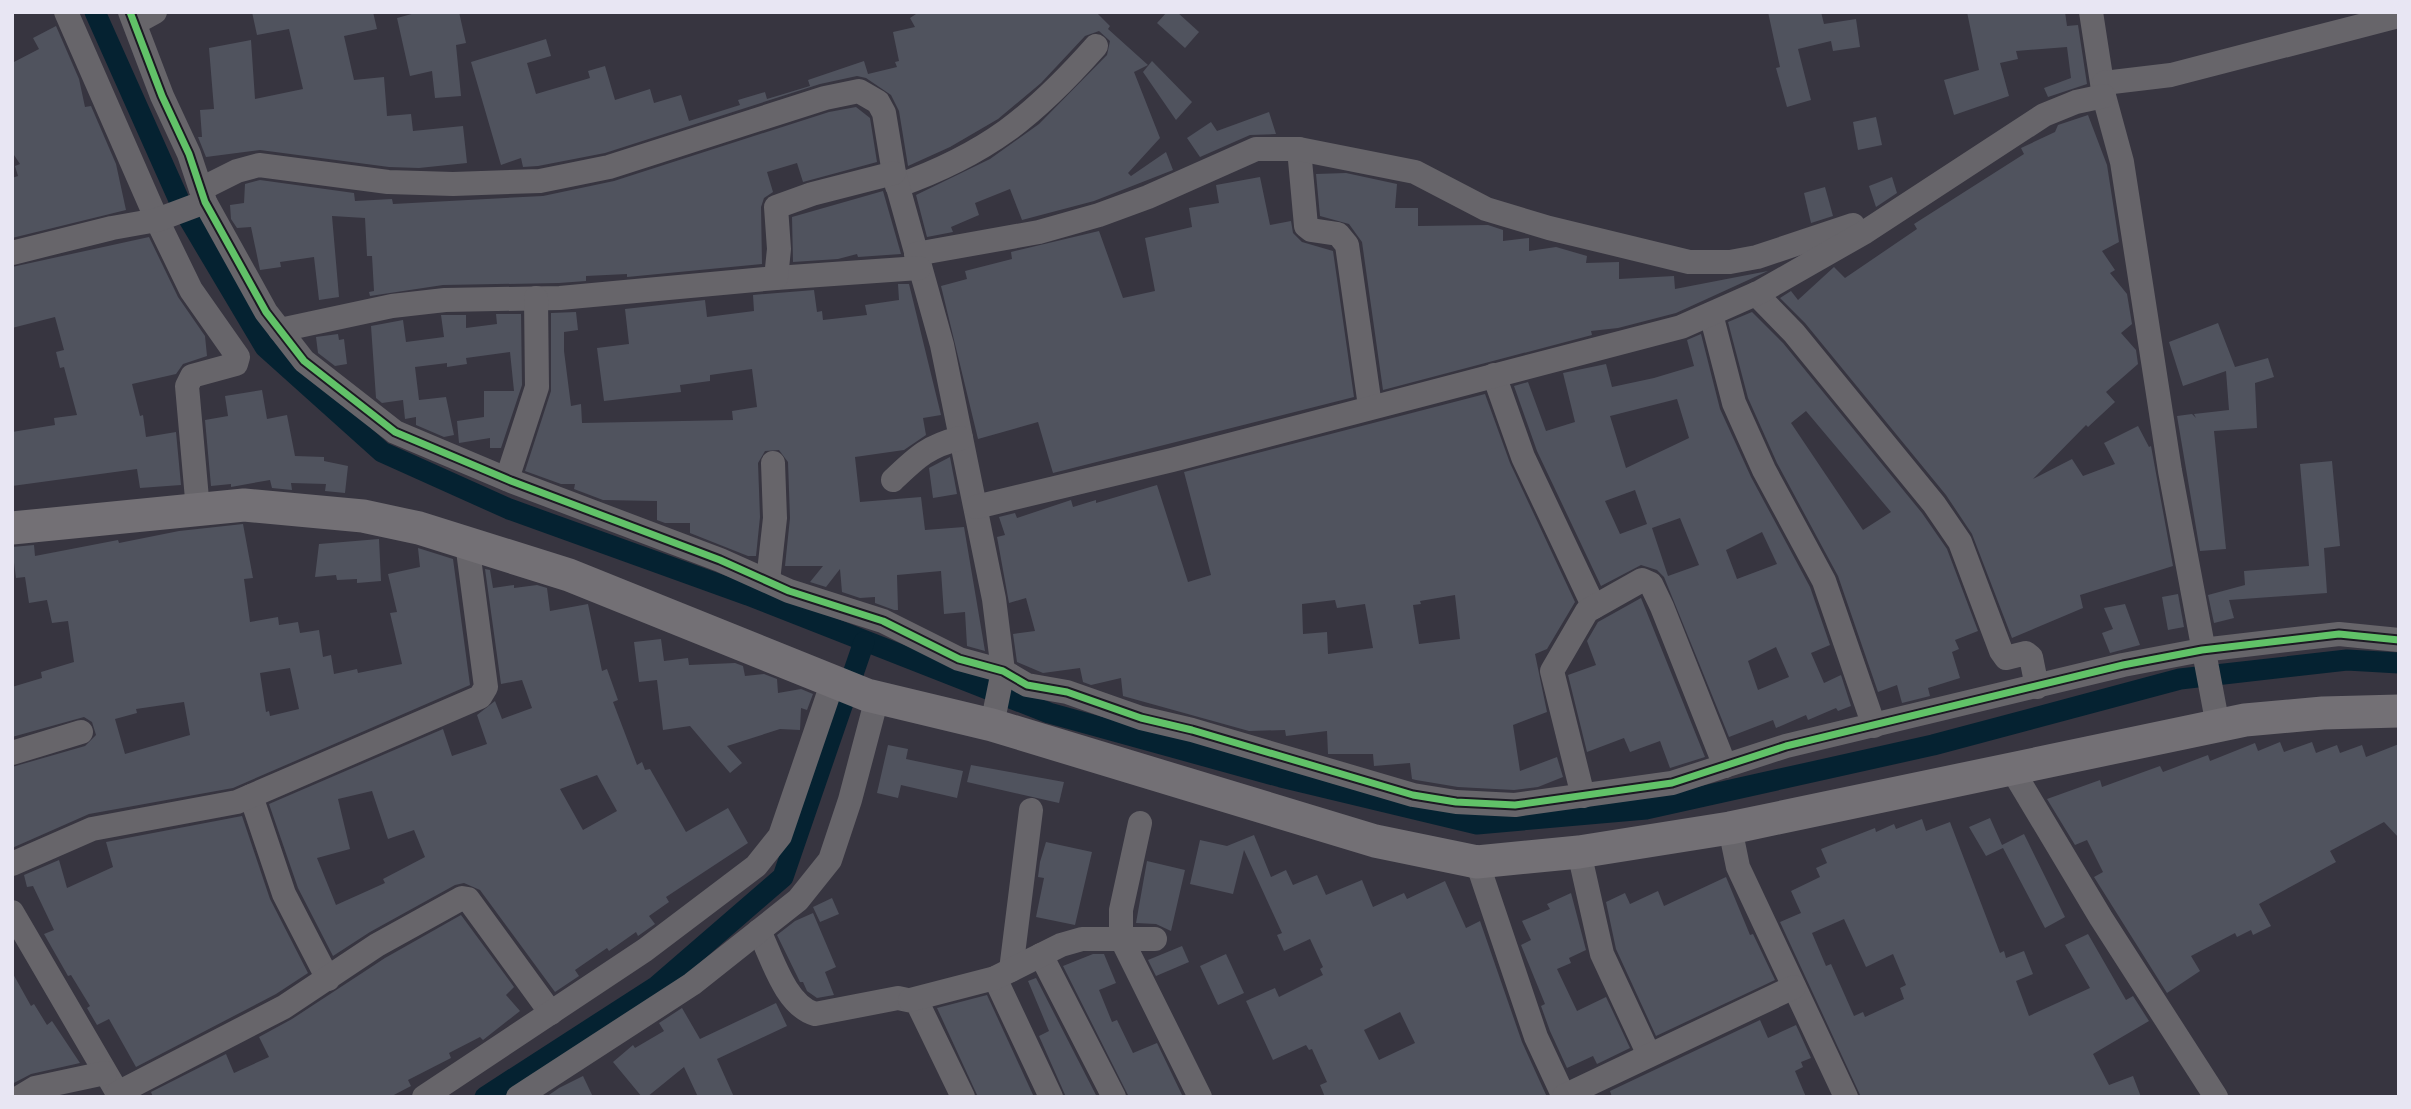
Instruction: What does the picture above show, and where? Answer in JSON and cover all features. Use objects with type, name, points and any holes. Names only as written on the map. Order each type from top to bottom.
[{"type":"main road","points":[[12,528],[244,505],[363,516],[467,543],[569,575],[854,689],[993,716],[1375,841],[1477,862],[1579,852],[1730,828],[2013,771],[2218,726],[2310,714],[2399,711]]},
{"type":"street","points":[[66,12],[162,219],[191,290],[239,361],[188,380],[198,510]]},
{"type":"street","points":[[2091,12],[2104,90],[2122,162],[2170,471],[2208,685],[2218,726]]},
{"type":"street","points":[[140,16],[200,200],[232,255],[280,330],[304,360],[395,432],[768,581],[883,621],[959,659],[1027,685],[1067,692],[1140,718],[1192,730],[1413,794],[1456,802],[1515,805],[1672,783],[1786,746],[2037,687],[2202,652],[2339,634],[2399,640]]},
{"type":"street","points":[[976,507],[1172,460],[1370,406],[1681,327],[1756,293],[1872,227],[2044,116],[2076,102],[2104,90],[2399,16]]},
{"type":"street","points":[[776,278],[779,249],[774,216],[776,207],[812,194],[945,169],[1009,131],[1042,103],[1096,46]]},
{"type":"street","points":[[12,253],[162,219],[200,200],[237,171],[259,165],[388,181],[453,184],[540,181],[609,167],[825,98],[859,91],[878,102],[884,113],[895,180],[942,345],[994,599],[1003,675],[993,716]]},
{"type":"street","points":[[280,330],[392,306],[445,300],[536,298],[776,278],[917,261],[1040,232],[1148,197],[1256,149],[1299,149],[1415,172],[1486,209],[1616,246],[1689,262],[1730,262],[1757,257],[1852,225],[1872,227]]},
{"type":"street","points":[[1299,149],[1306,226],[1311,230],[1338,234],[1347,244],[1370,406]]},
{"type":"street","points":[[1756,293],[1794,333],[1934,504],[1960,542],[2001,651],[2006,658],[2026,653],[2031,657],[2037,687]]},
{"type":"street","points":[[507,479],[537,387],[536,298]]},
{"type":"street","points":[[1711,314],[1734,403],[1764,470],[1824,581],[1874,726]]},
{"type":"street","points":[[1494,375],[1523,457],[1594,607]]},
{"type":"street","points":[[893,480],[927,449],[936,444],[961,439]]},
{"type":"street","points":[[768,581],[775,518],[773,463]]},
{"type":"street","points":[[12,864],[92,828],[237,802],[480,697],[486,687],[467,543]]},
{"type":"street","points":[[1583,796],[1552,671],[1587,611],[1642,580],[1651,584],[1726,766]]},
{"type":"street","points":[[517,1097],[549,1088],[692,984],[799,900],[830,860],[850,800],[854,689]]},
{"type":"street","points":[[424,1097],[645,950],[756,866],[780,836],[854,689]]},
{"type":"street","points":[[12,753],[82,732]]},
{"type":"street","points":[[2013,771],[2101,918],[2216,1097]]},
{"type":"street","points":[[251,796],[285,894],[328,979]]},
{"type":"street","points":[[1031,810],[1003,974],[1051,1097]]},
{"type":"street","points":[[1140,823],[1121,910],[1121,938],[1200,1097]]},
{"type":"street","points":[[1730,828],[1738,867],[1846,1097]]},
{"type":"street","points":[[1579,852],[1602,954],[1649,1055]]},
{"type":"street","points":[[1477,862],[1532,1024],[1564,1096],[1794,988]]},
{"type":"street","points":[[20,1097],[35,1087],[114,1088],[284,1007],[377,946],[462,898],[468,899],[551,1013]]},
{"type":"street","points":[[16,926],[114,1088]]},
{"type":"street","points":[[759,931],[793,999],[802,1010],[815,1014],[898,998],[910,1000],[922,1007],[963,1097]]},
{"type":"street","points":[[910,1000],[1003,974],[1041,955],[1083,939],[1155,939]]},
{"type":"street","points":[[1041,955],[1114,1097]]},
{"type":"building","points":[[252,12],[373,12],[377,29],[344,36],[354,80],[384,77],[387,116],[411,114],[413,131],[463,126],[467,163],[419,168],[389,167],[260,150],[206,157],[198,137],[202,137],[200,110],[214,109],[209,48],[251,40],[255,99],[303,89],[289,29],[257,35]]},
{"type":"building","points":[[419,12],[459,12],[466,43],[456,45],[461,96],[435,98],[432,71],[410,76],[397,18]]},
{"type":"building","points":[[919,12],[1096,12],[1110,26],[1108,29],[1148,65],[1134,72],[1160,138],[1128,173],[1131,176],[1166,152],[1173,170],[1094,201],[1022,220],[1010,189],[975,203],[979,215],[951,227],[953,232],[927,237],[916,195],[990,159],[1039,124],[1107,55],[1110,41],[1099,31],[1085,36],[1041,83],[998,119],[950,147],[908,166],[899,111],[891,95],[866,78],[857,76],[820,84],[605,153],[538,166],[523,167],[521,158],[501,165],[471,62],[546,39],[551,56],[527,63],[536,94],[590,78],[588,71],[605,66],[615,100],[650,89],[654,103],[681,95],[689,121],[740,105],[738,100],[765,92],[767,99],[810,86],[808,80],[864,61],[868,74],[897,67],[895,62],[899,61],[893,32],[915,27],[910,18]]},
{"type":"building","points":[[1167,12],[1177,12],[1199,32],[1185,48],[1157,23]]},
{"type":"building","points":[[1768,12],[1821,12],[1824,24],[1856,19],[1860,47],[1833,51],[1831,41],[1798,49],[1811,100],[1787,107],[1776,68],[1780,67]]},
{"type":"building","points":[[1967,12],[2065,12],[2067,26],[2078,25],[2087,84],[2048,97],[2044,88],[2071,78],[2067,47],[2016,51],[2018,59],[2000,63],[2009,96],[1954,115],[1944,80],[1979,70]]},
{"type":"building","points":[[56,26],[79,79],[85,107],[91,106],[116,164],[126,210],[12,238],[12,178],[18,176],[15,166],[20,164],[12,152],[12,63],[39,49],[33,38]]},
{"type":"building","points":[[1152,61],[1192,102],[1176,120],[1143,72]]},
{"type":"building","points":[[856,107],[870,118],[877,162],[803,182],[797,163],[767,172],[773,192],[764,198],[761,207],[762,264],[627,277],[627,274],[586,276],[586,281],[559,283],[443,285],[370,296],[369,292],[374,291],[372,256],[367,256],[365,218],[332,216],[339,297],[319,300],[314,257],[280,262],[281,267],[260,270],[251,227],[237,228],[231,219],[230,205],[244,203],[245,184],[260,180],[354,193],[355,201],[392,199],[393,204],[543,196],[614,181],[829,112]]},
{"type":"building","points":[[1269,112],[1276,134],[1250,135],[1200,157],[1187,138],[1211,122],[1217,131]]},
{"type":"building","points":[[2088,115],[2107,165],[2119,242],[2102,251],[2115,270],[2110,273],[2127,294],[2132,324],[2121,333],[2136,350],[2138,364],[2106,392],[2115,402],[2088,427],[2086,425],[2033,479],[2072,459],[2083,476],[2115,464],[2104,443],[2138,426],[2149,447],[2151,446],[2173,566],[2080,595],[2083,608],[2012,638],[1972,534],[1946,495],[1805,323],[1780,298],[1791,291],[1798,300],[1834,267],[1845,278],[1917,229],[1914,224],[2024,154],[2021,148],[2055,132],[2058,125]]},
{"type":"building","points":[[1876,117],[1882,145],[1858,150],[1853,122]]},
{"type":"building","points":[[1346,173],[1397,184],[1395,208],[1418,208],[1418,226],[1488,225],[1503,230],[1503,241],[1529,238],[1529,251],[1556,247],[1587,256],[1586,263],[1619,262],[1619,279],[1674,276],[1675,289],[1768,271],[1676,313],[1618,328],[1591,331],[1592,335],[1383,390],[1362,242],[1349,224],[1320,216],[1316,174]]},
{"type":"building","points":[[1260,177],[1270,225],[1291,221],[1293,233],[1302,242],[1333,251],[1354,397],[1053,473],[1038,422],[978,439],[941,286],[967,279],[965,271],[1012,259],[1011,252],[1099,231],[1123,298],[1155,291],[1145,238],[1192,227],[1189,208],[1219,203],[1216,185]]},
{"type":"building","points":[[1892,177],[1897,193],[1876,207],[1869,186]]},
{"type":"building","points":[[1825,187],[1833,216],[1811,223],[1804,193]]},
{"type":"building","points":[[883,191],[901,254],[858,257],[857,254],[838,259],[793,262],[792,217]]},
{"type":"building","points":[[149,237],[178,297],[205,336],[207,356],[183,364],[176,374],[132,384],[140,416],[143,415],[146,437],[176,432],[181,485],[140,488],[137,469],[12,486],[12,432],[55,425],[54,418],[77,415],[64,367],[60,368],[56,352],[64,350],[55,317],[12,328],[12,267]]},
{"type":"building","points":[[898,284],[909,284],[941,415],[923,418],[926,435],[904,450],[855,457],[860,502],[921,497],[925,530],[964,527],[985,651],[967,646],[965,612],[944,614],[941,571],[897,575],[898,610],[894,610],[875,603],[875,597],[860,598],[842,592],[840,569],[826,587],[810,582],[823,566],[785,566],[790,518],[788,462],[779,450],[765,451],[758,463],[760,517],[756,556],[748,556],[690,533],[690,523],[665,523],[657,520],[657,501],[603,500],[574,489],[575,484],[561,484],[525,471],[551,391],[551,313],[576,312],[578,330],[564,332],[564,351],[571,406],[581,404],[582,423],[733,420],[732,411],[757,407],[752,369],[710,375],[710,381],[680,385],[681,392],[604,401],[597,348],[629,344],[625,309],[705,300],[707,317],[754,311],[753,295],[814,290],[817,312],[822,311],[823,320],[867,315],[865,305],[899,300]]},
{"type":"building","points":[[1752,312],[1783,343],[1922,513],[1947,549],[1978,631],[1955,640],[1959,649],[1952,652],[1960,678],[1928,688],[1930,696],[1902,703],[1897,685],[1878,692],[1838,576],[1777,463],[1748,398],[1728,322]],"holes":[[[1806,411],[1891,512],[1863,530],[1791,423]]]},
{"type":"building","points":[[496,314],[521,314],[522,385],[501,448],[490,448],[490,438],[459,443],[457,421],[484,417],[484,391],[514,391],[510,352],[466,358],[467,364],[447,367],[447,363],[415,367],[419,400],[446,397],[454,435],[444,437],[416,425],[416,417],[405,419],[403,400],[382,403],[376,398],[371,326],[403,320],[406,342],[444,337],[441,315],[466,315],[466,328],[497,324]]},
{"type":"building","points":[[2218,323],[2235,367],[2268,358],[2274,377],[2255,383],[2257,428],[2214,431],[2226,549],[2200,551],[2177,416],[2192,414],[2196,418],[2194,414],[2229,410],[2226,371],[2183,386],[2169,342]]},
{"type":"building","points":[[338,334],[339,340],[344,339],[347,364],[335,366],[318,353],[316,337]]},
{"type":"building","points":[[1701,334],[1720,409],[1751,477],[1810,587],[1830,645],[1811,653],[1824,683],[1841,675],[1851,706],[1838,711],[1836,708],[1808,720],[1806,715],[1776,728],[1773,720],[1729,737],[1664,577],[1657,570],[1641,565],[1601,586],[1537,451],[1514,386],[1528,382],[1546,431],[1575,422],[1563,373],[1606,364],[1612,387],[1654,378],[1694,366],[1687,340]],"holes":[[[1677,399],[1689,438],[1626,468],[1610,416]],[[1635,490],[1647,524],[1620,534],[1605,501]],[[1680,518],[1699,565],[1668,576],[1652,528]],[[1762,532],[1777,564],[1737,579],[1726,550]],[[1776,647],[1789,677],[1758,690],[1748,661]]]},
{"type":"building","points":[[262,390],[267,419],[287,415],[295,456],[324,457],[324,461],[348,466],[345,493],[325,491],[326,484],[291,483],[292,490],[272,488],[270,480],[231,487],[231,484],[211,486],[205,420],[228,416],[225,396]]},
{"type":"building","points":[[1485,394],[1510,463],[1575,602],[1547,649],[1535,654],[1547,712],[1513,725],[1520,771],[1557,757],[1563,777],[1538,787],[1514,790],[1458,787],[1416,780],[1412,779],[1410,763],[1374,766],[1373,754],[1328,754],[1327,731],[1286,736],[1285,730],[1249,731],[1123,696],[1121,678],[1091,685],[1083,682],[1080,668],[1043,673],[1017,662],[1013,634],[1035,631],[1026,598],[1009,603],[997,537],[1005,535],[999,517],[1015,513],[1017,518],[1071,500],[1073,507],[1096,500],[1096,503],[1157,485],[1188,582],[1211,575],[1184,472]],"holes":[[[1455,595],[1460,639],[1419,644],[1413,605],[1421,604],[1420,601]],[[1335,600],[1337,608],[1365,604],[1373,648],[1328,654],[1327,632],[1303,634],[1302,604]]]},
{"type":"building","points":[[950,457],[957,494],[933,498],[929,468]]},
{"type":"building","points":[[2332,461],[2340,546],[2324,548],[2327,593],[2229,600],[2234,618],[2214,623],[2208,595],[2245,585],[2244,571],[2309,566],[2300,464]]},
{"type":"building","points":[[243,524],[253,578],[244,579],[250,622],[278,617],[279,625],[298,622],[300,633],[319,630],[323,657],[331,655],[334,674],[357,669],[358,673],[402,664],[390,613],[397,612],[388,574],[420,567],[418,548],[453,559],[470,685],[233,788],[89,814],[12,848],[12,767],[85,746],[96,735],[92,722],[84,717],[12,737],[12,687],[42,678],[41,672],[74,662],[68,621],[52,623],[47,600],[29,603],[25,577],[16,578],[12,547],[34,545],[35,556],[179,531]],"holes":[[[290,668],[299,709],[270,716],[269,711],[266,712],[260,673]],[[184,702],[190,735],[125,754],[115,719],[137,713],[136,709]]]},
{"type":"building","points":[[379,539],[381,581],[357,583],[357,579],[337,580],[336,575],[315,577],[319,544]]},
{"type":"building","points":[[485,569],[490,570],[493,588],[537,585],[547,588],[550,611],[588,604],[602,671],[607,669],[618,700],[613,702],[637,765],[642,762],[645,770],[650,769],[686,832],[728,808],[748,843],[666,897],[669,902],[649,916],[655,924],[638,936],[636,932],[609,951],[607,948],[575,970],[579,976],[555,992],[480,890],[464,883],[455,885],[370,932],[333,956],[298,888],[269,804],[443,729],[452,756],[487,744],[477,715],[495,701],[502,719],[532,708],[522,680],[501,684]],"holes":[[[597,775],[617,811],[583,830],[560,789]],[[372,791],[388,839],[414,830],[425,857],[383,879],[385,883],[336,905],[317,858],[350,849],[338,799]]]},
{"type":"building","points":[[2178,594],[2184,627],[2168,630],[2162,597]]},
{"type":"building","points":[[1641,598],[1705,757],[1670,768],[1660,741],[1630,752],[1624,738],[1587,752],[1568,675],[1596,665],[1587,641],[1598,622]]},
{"type":"building","points":[[2125,604],[2140,645],[2110,653],[2102,633],[2113,629],[2104,608]]},
{"type":"building","points":[[661,639],[664,661],[688,658],[689,665],[735,663],[743,666],[745,676],[764,674],[777,679],[778,693],[801,689],[813,694],[807,710],[801,708],[800,730],[780,729],[727,746],[742,763],[730,773],[690,726],[663,730],[657,680],[639,682],[634,642]]},
{"type":"building","points":[[2280,742],[2284,752],[2312,742],[2316,753],[2337,745],[2340,753],[2362,745],[2366,757],[2399,744],[2399,838],[2384,822],[2330,851],[2336,862],[2259,904],[2271,926],[2253,935],[2251,930],[2237,937],[2235,933],[2191,956],[2200,971],[2167,993],[2094,877],[2103,872],[2087,840],[2075,845],[2047,799],[2100,780],[2102,787],[2160,766],[2163,772],[2208,755],[2210,761],[2255,743],[2258,751]]},
{"type":"building","points":[[888,745],[908,749],[906,759],[963,771],[957,798],[901,785],[898,798],[877,793]]},
{"type":"building","points":[[971,765],[1064,782],[1059,803],[967,782]]},
{"type":"building","points":[[242,816],[270,899],[308,973],[276,994],[136,1067],[109,1019],[97,1025],[87,1008],[90,1006],[71,975],[68,976],[44,934],[54,930],[33,886],[27,887],[24,875],[59,860],[67,888],[113,867],[106,842]]},
{"type":"building","points":[[1990,818],[2002,845],[2024,834],[2065,917],[2045,928],[2003,848],[1986,856],[1969,827]]},
{"type":"building","points":[[1922,819],[1926,831],[1950,822],[2000,953],[2004,951],[2006,958],[2024,951],[2033,974],[2016,981],[2029,1016],[2090,988],[2065,945],[2088,934],[2126,1000],[2133,996],[2149,1021],[2093,1054],[2109,1085],[2133,1076],[2141,1097],[1861,1097],[1780,922],[1801,913],[1791,891],[1820,877],[1816,868],[1827,863],[1821,849],[1875,828],[1876,832],[1894,824],[1896,829]],"holes":[[[1844,919],[1866,967],[1893,954],[1906,985],[1900,988],[1904,999],[1865,1017],[1863,1012],[1854,1016],[1831,964],[1826,966],[1812,933]]]},
{"type":"building","points":[[1254,835],[1271,877],[1286,870],[1293,885],[1317,875],[1326,895],[1362,880],[1373,907],[1404,893],[1407,899],[1445,881],[1466,928],[1480,921],[1522,1042],[1547,1097],[1325,1097],[1320,1085],[1327,1082],[1312,1049],[1309,1050],[1306,1045],[1273,1060],[1246,1001],[1275,988],[1279,997],[1323,975],[1320,969],[1323,967],[1310,939],[1284,951],[1277,935],[1282,933],[1244,850],[1233,894],[1190,884],[1200,840],[1227,846]],"holes":[[[1400,1012],[1415,1043],[1379,1060],[1364,1030]]]},
{"type":"building","points":[[1046,842],[1092,852],[1075,925],[1036,917],[1044,878],[1038,877],[1040,862]]},
{"type":"building","points":[[1147,861],[1185,870],[1171,931],[1156,924],[1136,923]]},
{"type":"building","points":[[1726,877],[1750,935],[1753,934],[1775,980],[1656,1036],[1616,949],[1606,902],[1625,893],[1630,904],[1658,891],[1664,906]]},
{"type":"building","points":[[1571,893],[1586,950],[1569,958],[1571,963],[1557,969],[1577,1011],[1606,997],[1630,1048],[1597,1064],[1593,1056],[1567,1068],[1550,1031],[1541,1006],[1545,1004],[1521,945],[1531,940],[1522,921],[1550,909],[1547,904]]},
{"type":"building","points":[[832,898],[839,914],[820,922],[813,907]]},
{"type":"building","points":[[813,913],[836,967],[825,972],[834,995],[817,998],[800,982],[777,935],[795,921]]},
{"type":"building","points":[[461,915],[514,987],[506,995],[520,1011],[483,1040],[480,1037],[449,1053],[451,1058],[408,1080],[411,1086],[390,1097],[153,1097],[151,1092],[226,1054],[234,1073],[269,1057],[259,1037],[292,1019],[385,958]]},
{"type":"building","points":[[1182,946],[1189,962],[1156,976],[1148,960]]},
{"type":"building","points":[[1093,954],[1104,954],[1116,983],[1099,990],[1112,1022],[1117,1020],[1133,1053],[1157,1043],[1183,1097],[1129,1097],[1063,966]]},
{"type":"building","points":[[1226,954],[1244,993],[1218,1005],[1200,966]]},
{"type":"building","points":[[12,972],[31,1006],[34,1004],[47,1025],[52,1021],[80,1063],[31,1074],[12,1084]]},
{"type":"building","points":[[1036,978],[1097,1097],[1066,1097],[1039,1036],[1049,1031],[1028,981]]},
{"type":"building","points":[[987,995],[1034,1097],[978,1097],[937,1008]]},
{"type":"building","points":[[776,1003],[787,1026],[717,1059],[734,1097],[698,1097],[684,1067],[647,1097],[642,1097],[613,1062],[633,1045],[635,1048],[664,1031],[659,1023],[682,1008],[700,1039]]},
{"type":"building","points":[[1760,1020],[1768,1038],[1796,1025],[1811,1058],[1801,1062],[1803,1067],[1795,1071],[1806,1097],[1612,1097],[1610,1091]]},
{"type":"building","points":[[583,1076],[593,1097],[546,1097],[559,1088]]},
{"type":"waterway","points":[[95,12],[183,209],[265,347],[382,452],[509,509],[748,595],[1049,713],[1281,777],[1477,824],[1646,809],[1933,745],[2180,679],[2347,660],[2399,663]]},
{"type":"waterway","points":[[485,1097],[657,986],[783,877],[864,642]]},
{"type":"cycle path","points":[[130,12],[162,96],[189,154],[205,202],[266,312],[304,361],[395,432],[511,481],[720,560],[789,591],[883,621],[959,659],[1003,671],[1027,685],[1067,692],[1141,718],[1192,730],[1413,795],[1456,802],[1515,805],[1672,783],[1786,746],[2123,665],[2202,650],[2339,634],[2399,640]]}]
